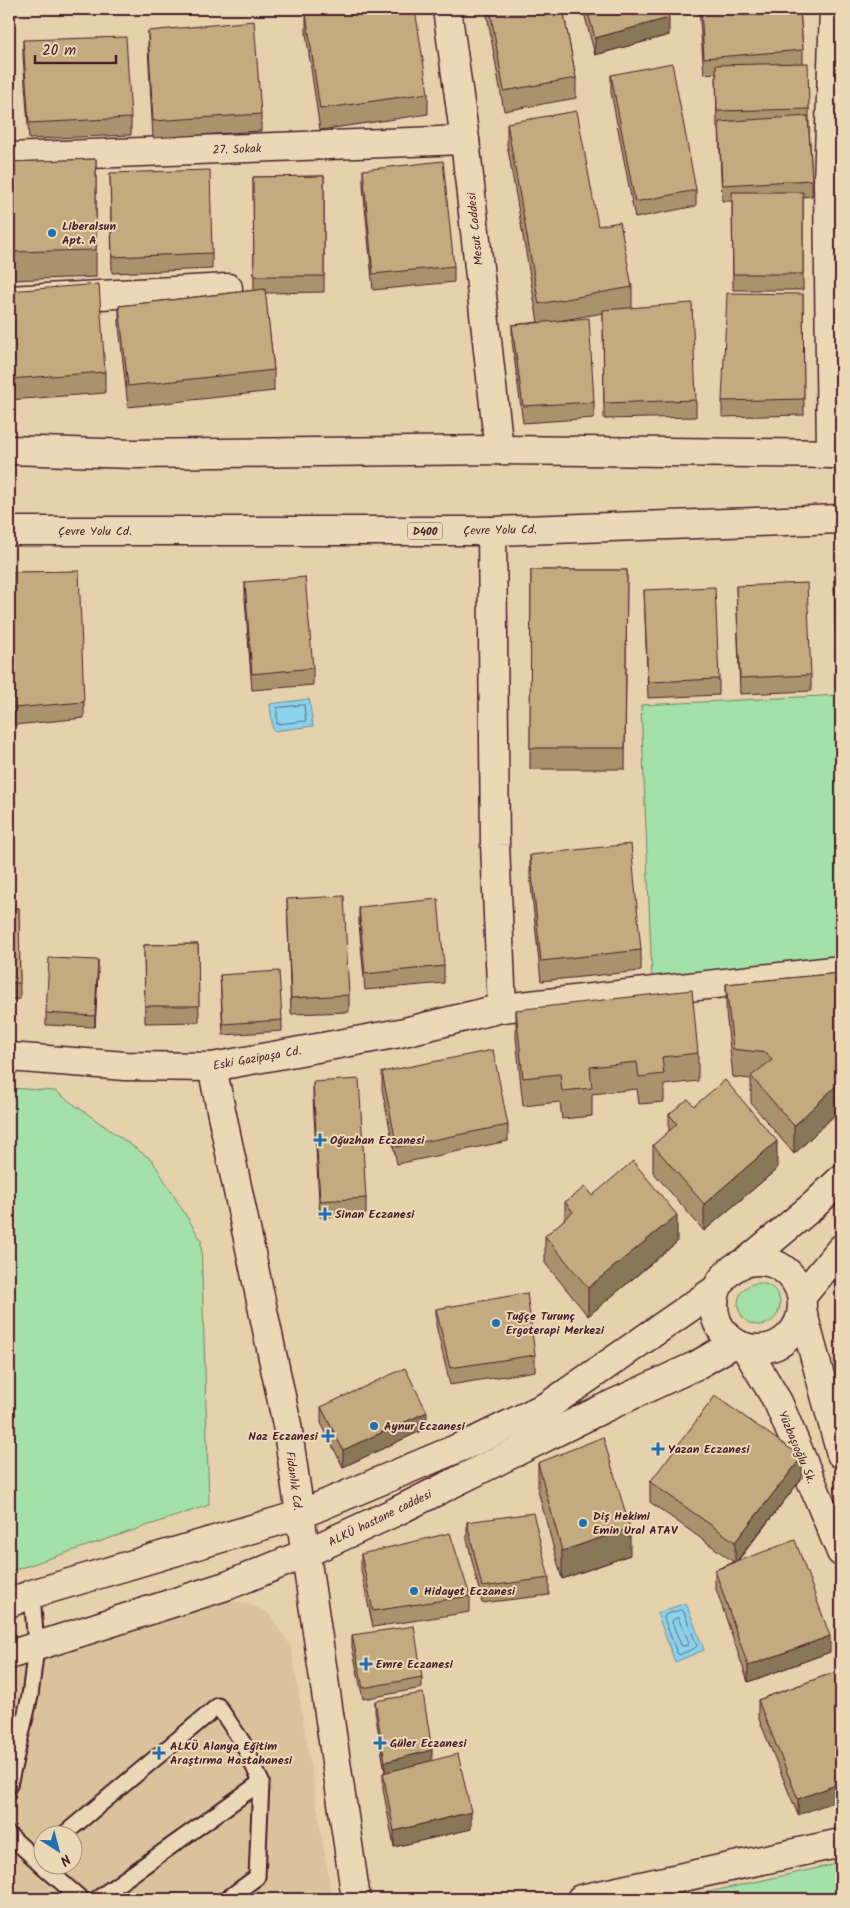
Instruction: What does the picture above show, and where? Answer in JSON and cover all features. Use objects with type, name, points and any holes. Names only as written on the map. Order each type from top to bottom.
[{"type":"main road","name":"Mesut Caddesi","points":[[447,9],[465,140],[499,450]]},
{"type":"main road","points":[[9,450],[133,454],[499,450],[836,454],[834,9]]},
{"type":"main road","name":"27. Sokak","points":[[9,157],[465,140]]},
{"type":"main road","points":[[9,300],[228,288]]},
{"type":"main road","name":"Çevre Yolu Cd.","points":[[9,532],[492,531],[841,519]]},
{"type":"main road","points":[[492,531],[494,845],[502,1008]]},
{"type":"main road","name":"Eski Gazipaşa Cd.","points":[[9,1057],[125,1066],[212,1067],[400,1033],[502,1008],[841,970]]},
{"type":"main road","name":"Fidanlık Cd.","points":[[212,1067],[287,1425],[304,1554],[356,1899]]},
{"type":"main road","points":[[841,1179],[814,1205],[747,1261],[733,1267],[722,1278],[715,1290],[713,1305],[716,1320],[723,1333],[740,1345],[767,1348],[777,1345],[794,1331],[799,1321],[802,1303],[841,1249]]},
{"type":"main road","points":[[747,1261],[761,1260],[775,1263],[787,1271],[797,1282],[841,1454]]},
{"type":"main road","points":[[21,1598],[299,1515],[475,1441],[549,1405],[715,1290]]},
{"type":"main road","name":"Yüzbaşıoğlu Sk.","points":[[740,1345],[778,1402],[841,1552]]},
{"type":"main road","name":"ALKÜ hastane caddesi","points":[[9,1655],[229,1585],[304,1554],[395,1512],[602,1409],[740,1345]]},
{"type":"main road","points":[[581,1899],[629,1894],[841,1844]]},
{"type":"lane","points":[[9,1785],[30,1696],[36,1647],[21,1598]]},
{"type":"lane","points":[[74,1826],[218,1706],[243,1743],[261,1782],[257,1877],[227,1899]]},
{"type":"lane","points":[[97,1899],[261,1782]]},
{"type":"lane","points":[[9,1835],[32,1853]]},
{"type":"lane","points":[[57,1876],[81,1899]]},
{"type":"shaded area","name":"ALKÜ Alanya Eğitim Araştırma Hastahanesi","points":[[226,1600],[248,1604],[267,1612],[291,1646],[332,1899],[9,1899],[9,1670]]},
{"type":"green space","points":[[841,695],[841,969],[652,978],[641,705]]},
{"type":"green space","points":[[9,1088],[55,1091],[152,1160],[201,1240],[209,1505],[9,1572]]},
{"type":"green space","points":[[763,1283],[771,1286],[777,1292],[780,1304],[777,1316],[771,1322],[755,1325],[747,1322],[741,1316],[738,1300],[741,1292],[747,1286]]},
{"type":"green space","points":[[841,1863],[841,1899],[677,1899]]},
{"type":"water","points":[[309,699],[313,726],[273,731],[270,704]]},
{"type":"water","points":[[686,1603],[704,1650],[675,1662],[657,1613]]},
{"type":"building","points":[[339,9],[415,9],[428,93],[320,109],[306,13]]},
{"type":"building","points":[[490,9],[563,9],[576,78],[504,91]]},
{"type":"building","points":[[587,9],[666,9],[669,18],[595,38]]},
{"type":"building","points":[[701,9],[800,9],[803,50],[704,58]]},
{"type":"building","points":[[254,21],[261,114],[153,121],[148,31]]},
{"type":"building","points":[[126,37],[131,118],[29,123],[23,40]]},
{"type":"building","points":[[672,63],[696,190],[635,202],[611,75]]},
{"type":"building","points":[[808,63],[809,109],[717,111],[716,65]]},
{"type":"building","points":[[577,111],[598,226],[620,222],[632,287],[539,304],[507,123]]},
{"type":"building","points":[[808,116],[812,180],[722,185],[719,122]]},
{"type":"building","name":"Liberalsun Apt. A","points":[[96,159],[96,250],[9,252],[9,162]]},
{"type":"building","points":[[443,161],[454,266],[373,274],[363,170]]},
{"type":"building","points":[[210,170],[212,253],[112,257],[110,173]]},
{"type":"building","points":[[324,176],[324,276],[254,276],[253,177]]},
{"type":"building","points":[[732,192],[803,192],[803,274],[733,274]]},
{"type":"building","points":[[99,284],[105,372],[9,379],[9,291]]},
{"type":"building","points":[[265,289],[274,370],[128,386],[119,306]]},
{"type":"building","points":[[727,293],[803,294],[804,399],[722,401]]},
{"type":"building","points":[[692,303],[696,400],[604,403],[603,310]]},
{"type":"building","points":[[589,318],[594,402],[523,406],[512,325]]},
{"type":"building","points":[[531,570],[627,570],[625,748],[530,748]]},
{"type":"building","points":[[79,571],[84,702],[14,708],[12,572]]},
{"type":"building","points":[[305,577],[313,668],[252,674],[245,582]]},
{"type":"building","points":[[834,580],[841,580],[841,671],[837,671]]},
{"type":"building","points":[[807,583],[811,675],[740,678],[736,586]]},
{"type":"building","points":[[715,587],[719,679],[648,682],[644,590]]},
{"type":"building","points":[[631,844],[641,950],[541,961],[530,855]]},
{"type":"building","points":[[344,896],[349,995],[291,998],[287,899]]},
{"type":"building","points":[[438,899],[444,966],[365,974],[359,907]]},
{"type":"building","points":[[9,908],[19,908],[20,983],[9,983]]},
{"type":"building","points":[[198,944],[199,1006],[145,1006],[144,945]]},
{"type":"building","points":[[49,958],[98,960],[95,1016],[46,1013]]},
{"type":"building","points":[[279,971],[282,1020],[223,1024],[220,975]]},
{"type":"building","points":[[841,973],[841,1081],[794,1126],[751,1076],[772,1060],[767,1053],[733,1049],[726,984]]},
{"type":"building","points":[[692,990],[698,1053],[662,1057],[664,1074],[639,1077],[637,1062],[590,1067],[592,1088],[562,1091],[560,1074],[523,1078],[516,1010]]},
{"type":"building","points":[[493,1050],[508,1125],[397,1147],[382,1072]]},
{"type":"building","points":[[359,1079],[366,1198],[320,1201],[313,1082]]},
{"type":"building","points":[[725,1080],[777,1141],[704,1204],[653,1145],[677,1124],[669,1114],[688,1099],[694,1106]]},
{"type":"building","points":[[633,1161],[677,1215],[588,1288],[545,1236],[573,1212],[565,1202],[585,1187],[592,1196]]},
{"type":"building","points":[[527,1293],[535,1355],[450,1368],[436,1309]]},
{"type":"building","name":"Aynur Eczanesi","points":[[405,1368],[427,1412],[343,1450],[321,1407]]},
{"type":"building","points":[[715,1396],[802,1457],[735,1542],[650,1482]]},
{"type":"building","name":"Diş Hekimi Emin Ural ATAV","points":[[603,1437],[630,1528],[562,1551],[538,1463]]},
{"type":"building","points":[[533,1513],[549,1578],[482,1587],[467,1522]]},
{"type":"building","name":"Hidayet Eczanesi","points":[[450,1533],[470,1596],[373,1611],[361,1554]]},
{"type":"building","points":[[795,1540],[830,1636],[748,1666],[715,1570]]},
{"type":"building","points":[[414,1626],[422,1677],[363,1688],[352,1635]]},
{"type":"building","points":[[841,1670],[841,1783],[798,1799],[758,1700]]},
{"type":"building","points":[[423,1693],[432,1750],[385,1762],[375,1701]]},
{"type":"building","points":[[458,1754],[471,1812],[394,1831],[383,1773]]},
{"type":"place","name":"Liberalsun Apt. A","points":[[52,233]]},
{"type":"place","name":"Oğuzhan Eczanesi","points":[[320,1140]]},
{"type":"place","name":"Sinan Eczanesi","points":[[325,1214]]},
{"type":"place","name":"Tuğçe Turunç Ergoterapi Merkezi","points":[[496,1323]]},
{"type":"place","name":"Aynur Eczanesi","points":[[374,1426]]},
{"type":"place","name":"Naz Eczanesi","points":[[328,1436]]},
{"type":"place","name":"Yazan Eczanesi","points":[[658,1449]]},
{"type":"place","name":"Diş Hekimi Emin Ural ATAV","points":[[583,1523]]},
{"type":"place","name":"Hidayet Eczanesi","points":[[414,1591]]},
{"type":"place","name":"Emre Eczanesi","points":[[366,1664]]},
{"type":"place","name":"Güler Eczanesi","points":[[380,1743]]},
{"type":"place","name":"ALKÜ Alanya Eğitim Araştırma Hastahanesi","points":[[159,1753]]}]
